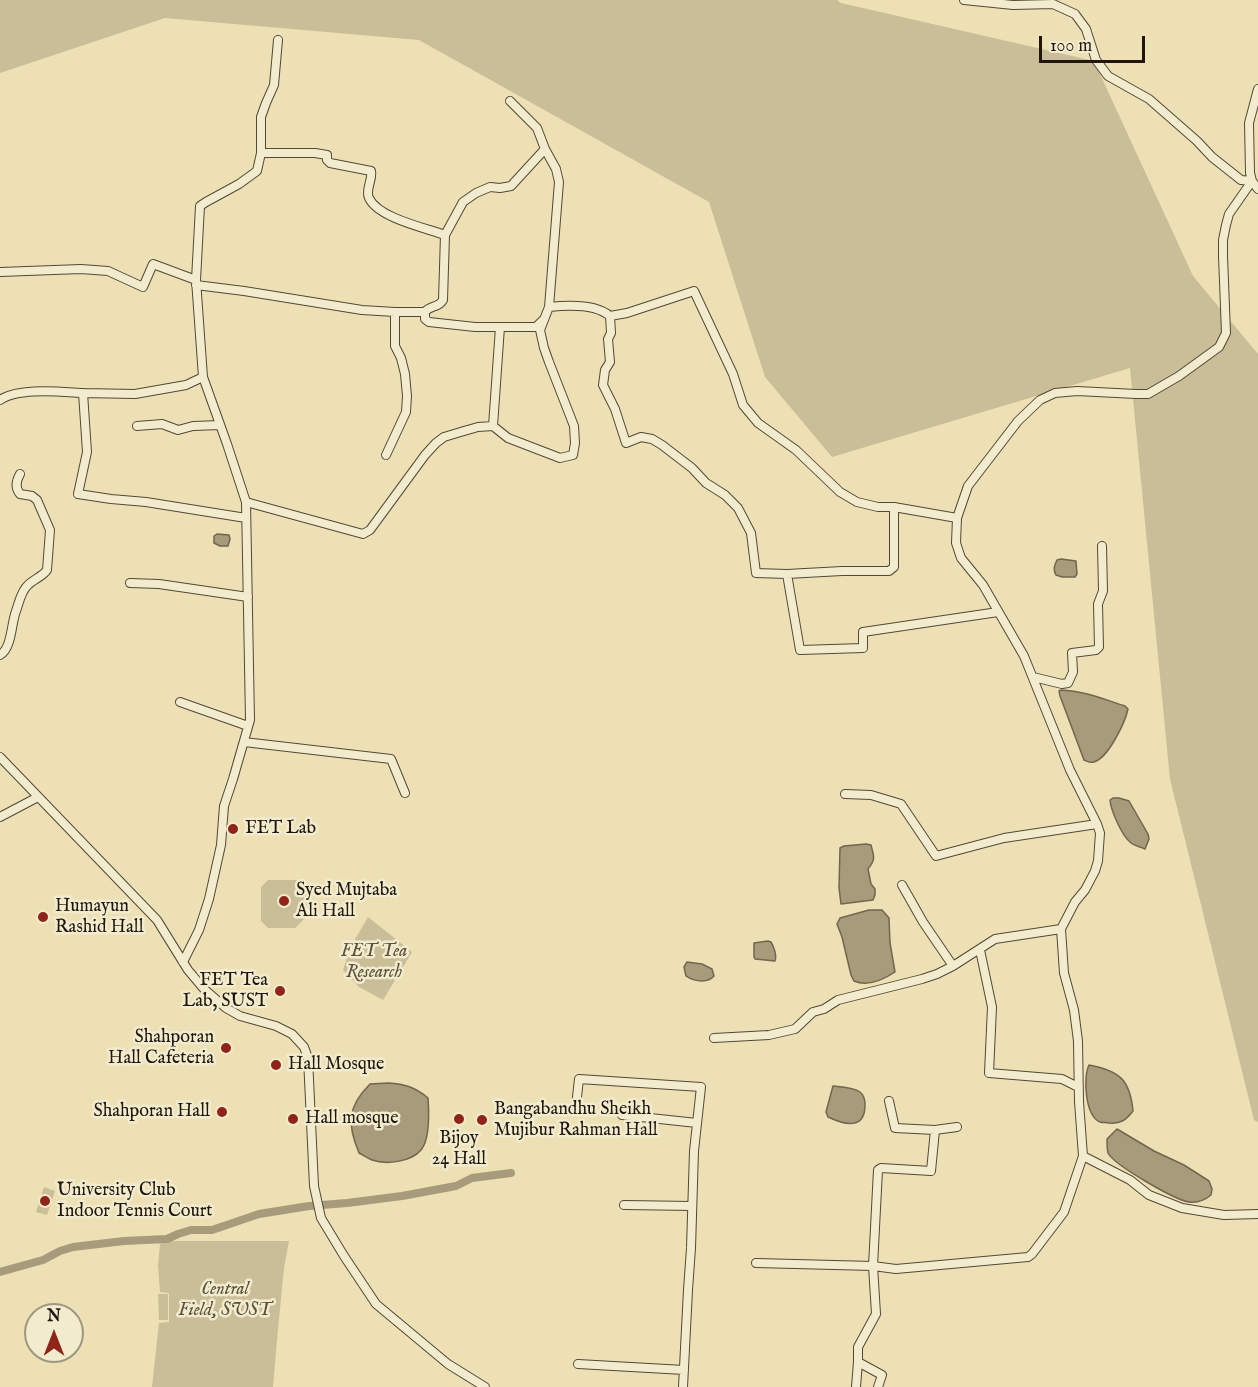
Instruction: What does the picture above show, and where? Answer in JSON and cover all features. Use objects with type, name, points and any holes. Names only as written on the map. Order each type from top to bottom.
[{"type":"street","points":[[964,0],[1012,5],[1051,2],[1075,14],[1086,29],[1096,60],[1108,76],[1149,99],[1197,141],[1212,158],[1241,180],[1252,181]]},
{"type":"street","points":[[183,962],[199,930],[209,899],[221,845],[224,806],[250,720],[246,502],[204,377],[196,282],[200,206],[257,171],[261,153],[261,117],[274,85],[278,40]]},
{"type":"street","points":[[1258,89],[1249,123],[1250,172],[1252,181],[1258,189]]},
{"type":"street","points":[[246,502],[363,534],[370,530],[425,455],[444,437],[478,427],[493,426],[508,438],[560,458],[573,455],[574,426],[544,348],[540,330],[549,307],[559,182],[556,169],[544,149],[537,128],[510,101]]},
{"type":"street","points":[[0,272],[71,269],[108,272],[143,287],[153,264],[196,282],[244,291],[362,310],[424,312],[438,306],[443,300],[446,235],[463,202],[490,187],[511,186],[544,149]]},
{"type":"street","points":[[261,153],[315,153],[327,155],[330,163],[371,171],[368,197],[374,206],[386,214],[446,235]]},
{"type":"street","points":[[756,1263],[873,1266],[896,1269],[1028,1257],[1064,1212],[1083,1156],[1078,1087],[1078,1041],[1064,973],[1061,929],[1095,871],[1100,834],[1070,770],[1024,656],[983,585],[961,558],[956,543],[957,518],[968,486],[1018,421],[1040,400],[1055,393],[1077,391],[1148,394],[1179,376],[1219,347],[1226,333],[1223,240],[1229,214],[1252,181]]},
{"type":"street","points":[[610,316],[627,313],[694,291],[733,374],[743,405],[758,423],[796,450],[840,492],[857,502],[957,518]]},
{"type":"street","points":[[549,307],[571,305],[605,312],[610,316],[611,333],[608,339],[610,362],[605,370],[603,386],[615,409],[626,443],[641,437],[652,439],[692,468],[706,483],[725,495],[738,508],[751,533],[756,573],[889,571],[894,567],[894,507]]},
{"type":"street","points":[[386,455],[406,412],[407,396],[403,366],[395,346],[395,312]]},
{"type":"street","points":[[424,312],[425,319],[429,322],[475,327],[536,327],[544,319]]},
{"type":"street","points":[[493,426],[500,327]]},
{"type":"street","points":[[0,400],[6,395],[47,391],[135,394],[186,385],[204,377]]},
{"type":"street","points":[[83,393],[87,452],[78,494],[246,518]]},
{"type":"street","points":[[137,426],[162,424],[178,430],[220,424]]},
{"type":"street","points":[[0,655],[9,645],[15,614],[23,593],[27,586],[44,575],[47,570],[50,530],[37,500],[32,496],[18,493],[16,484],[20,474]]},
{"type":"street","points":[[1032,677],[1062,684],[1068,683],[1072,672],[1072,653],[1096,650],[1100,647],[1098,604],[1103,591],[1102,546]]},
{"type":"street","points":[[787,574],[800,650],[863,648],[863,632],[998,612]]},
{"type":"street","points":[[130,583],[159,584],[248,597]]},
{"type":"street","points":[[180,702],[248,726]]},
{"type":"street","points":[[244,742],[391,759],[405,793]]},
{"type":"street","points":[[0,757],[157,920],[183,962],[204,989],[226,1008],[240,1016],[284,1030],[297,1038],[304,1047],[309,1066],[314,1185],[321,1218],[376,1304],[448,1364],[485,1387]]},
{"type":"street","points":[[845,794],[871,795],[901,804],[936,855],[1004,838],[1097,824]]},
{"type":"street","points":[[0,817],[38,797]]},
{"type":"street","points":[[902,885],[923,922],[953,966]]},
{"type":"street","points":[[714,1038],[769,1035],[795,1029],[813,1012],[824,1009],[838,1000],[937,974],[981,950],[995,939],[1061,929]]},
{"type":"street","points":[[981,950],[992,1008],[989,1073],[1062,1079],[1078,1087]]},
{"type":"street","points":[[576,1106],[579,1079],[701,1087],[692,1206],[683,1387]]},
{"type":"street","points":[[889,1101],[897,1129],[935,1130],[957,1127]]},
{"type":"street","points":[[622,1115],[697,1123]]},
{"type":"street","points":[[856,1387],[858,1347],[876,1314],[873,1266],[878,1170],[881,1168],[931,1171],[935,1130]]},
{"type":"street","points":[[1083,1156],[1130,1180],[1149,1195],[1182,1208],[1224,1215],[1258,1214]]},
{"type":"street","points":[[624,1205],[692,1206]]},
{"type":"street","points":[[858,1362],[882,1375],[878,1387]]},
{"type":"street","points":[[578,1364],[684,1370]]},
{"type":"green space","points":[[0,0],[837,0],[841,3],[1094,61],[1193,276],[1258,354],[1258,1122],[1254,1120],[1170,779],[1130,368],[832,457],[765,377],[709,202],[419,40],[165,18],[0,73]]},
{"type":"green space","points":[[268,880],[302,880],[307,885],[307,916],[295,928],[268,928],[261,921],[261,887]]},
{"type":"green space","name":"FET Tea Research","points":[[368,917],[412,952],[383,1000],[359,987],[343,970],[350,948]]},
{"type":"green space","name":"University Club Indoor Tennis Court","points":[[44,1187],[55,1191],[47,1215],[36,1212]]},
{"type":"green space","name":"Central Field, SUST","points":[[169,1241],[289,1241],[284,1268],[273,1387],[152,1387],[159,1323],[169,1322],[169,1293],[160,1292],[158,1266],[160,1244]]},
{"type":"green space","points":[[158,1294],[168,1294],[168,1320],[159,1320]]},
{"type":"shaded area","points":[[229,535],[228,546],[214,543],[214,536]]},
{"type":"shaded area","points":[[1061,559],[1076,561],[1077,574],[1075,577],[1056,575],[1055,564]]},
{"type":"shaded area","points":[[1059,691],[1093,696],[1128,709],[1120,731],[1110,747],[1094,762],[1084,760],[1060,696]]},
{"type":"shaded area","points":[[1113,798],[1129,801],[1148,834],[1149,839],[1145,849],[1131,843],[1124,835],[1112,810],[1110,800]]},
{"type":"shaded area","points":[[871,845],[873,855],[868,869],[871,884],[875,889],[873,900],[841,904],[840,848]]},
{"type":"shaded area","points":[[869,910],[882,910],[889,918],[895,972],[880,980],[859,983],[854,981],[851,975],[837,924],[840,918]]},
{"type":"shaded area","points":[[768,941],[774,949],[775,961],[755,959],[754,943]]},
{"type":"shaded area","points":[[687,962],[702,964],[712,969],[714,976],[704,981],[689,978],[686,976],[684,967]]},
{"type":"shaded area","points":[[1089,1065],[1109,1070],[1126,1084],[1133,1111],[1123,1121],[1100,1122],[1091,1112],[1086,1087]]},
{"type":"shaded area","points":[[370,1084],[400,1084],[419,1091],[428,1098],[429,1110],[426,1139],[421,1150],[405,1160],[384,1162],[372,1160],[359,1153],[352,1133],[351,1116],[357,1100]]},
{"type":"shaded area","points":[[833,1086],[860,1092],[865,1103],[862,1119],[858,1122],[847,1123],[828,1117],[826,1112]]},
{"type":"shaded area","points":[[1117,1129],[1209,1181],[1212,1189],[1211,1195],[1195,1202],[1182,1200],[1121,1165],[1107,1150],[1107,1139]]},
{"type":"waterway","points":[[0,1272],[43,1260],[73,1247],[167,1239],[191,1230],[212,1230],[259,1214],[402,1196],[456,1186],[472,1178],[511,1173]]},
{"type":"place","name":"FET Lab","points":[[233,829]]},
{"type":"place","name":"Syed Mujtaba Ali Hall","points":[[284,901]]},
{"type":"place","name":"Humayun Rashid Hall","points":[[43,917]]},
{"type":"place","name":"FET Tea Lab, SUST","points":[[280,991]]},
{"type":"place","name":"Shahporan Hall Cafeteria","points":[[226,1048]]},
{"type":"place","name":"Hall Mosque","points":[[276,1065]]},
{"type":"place","name":"Shahporan Hall","points":[[222,1112]]},
{"type":"place","name":"Hall mosque","points":[[293,1119]]},
{"type":"place","name":"Bijoy 24 Hall","points":[[459,1119]]},
{"type":"place","name":"Bangabandhu Sheikh Mujibur Rahman Hall","points":[[482,1120]]},
{"type":"place","name":"University Club Indoor Tennis Court","points":[[45,1201]]}]
